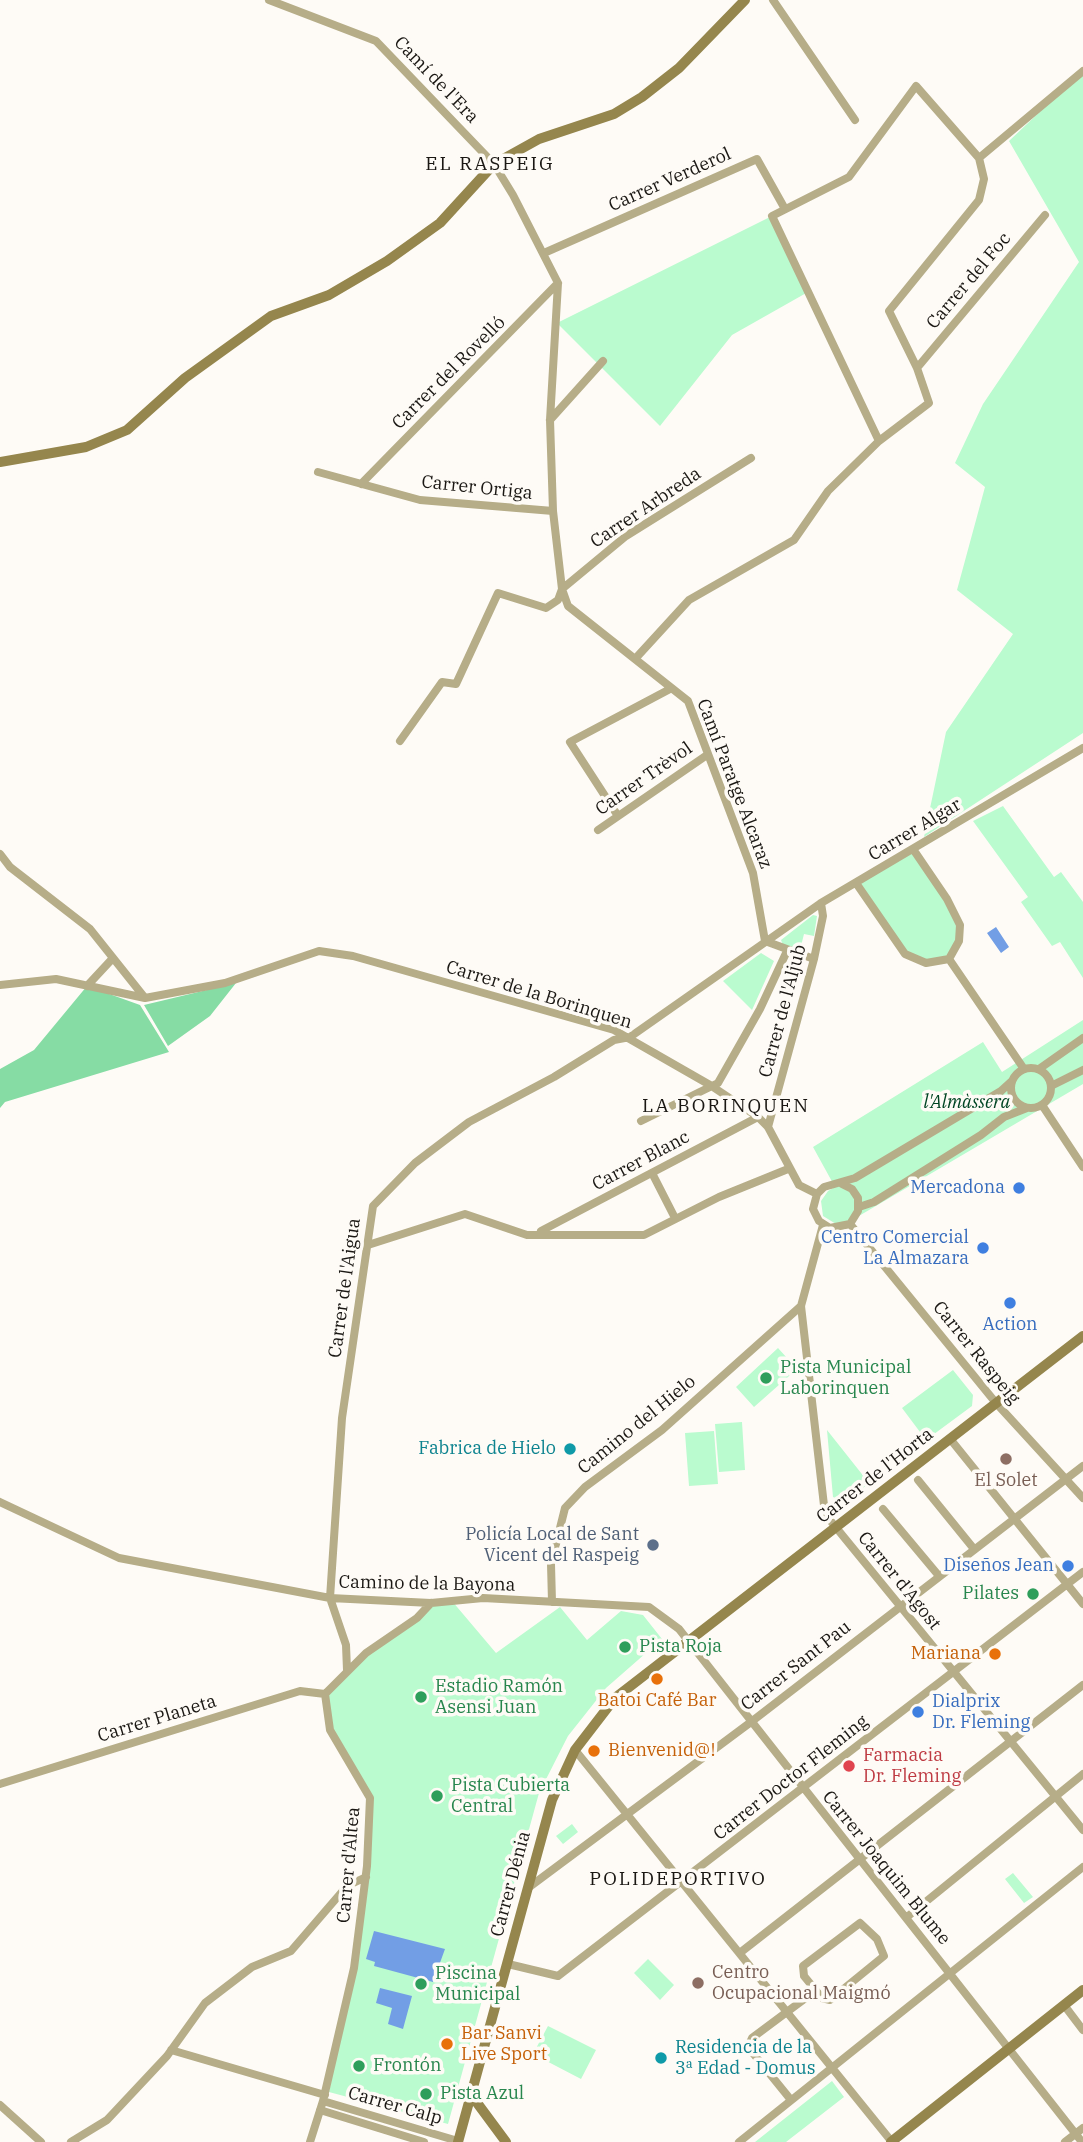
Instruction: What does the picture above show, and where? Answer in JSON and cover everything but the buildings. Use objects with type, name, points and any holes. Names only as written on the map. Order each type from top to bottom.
[{"type":"street","name":"Camí de l'Era","points":[[269,0],[376,41],[494,164]]},
{"type":"street","points":[[0,462],[86,447],[127,430],[184,377],[261,322],[329,295],[440,223],[494,164],[539,139],[614,114],[642,97],[679,68],[745,0]]},
{"type":"street","points":[[773,0],[855,120]]},
{"type":"street","points":[[979,158],[1083,71]]},
{"type":"street","points":[[635,659],[689,600],[794,540],[828,491],[879,441],[929,403],[917,368],[889,312],[979,200],[984,179],[979,158],[916,86],[849,177],[772,216],[879,441]]},
{"type":"street","name":"Carrer Verderol","points":[[544,253],[757,159],[785,209]]},
{"type":"street","name":"Camí Paratge Alcaraz","points":[[494,164],[558,283],[550,420],[553,512],[562,589],[568,606],[688,701],[753,873],[765,942]]},
{"type":"street","name":"Carrer del Foc","points":[[917,368],[1045,215]]},
{"type":"street","name":"Carrer del Rovelló","points":[[361,484],[558,283]]},
{"type":"street","points":[[550,420],[603,361]]},
{"type":"street","name":"Carrer Arbreda","points":[[400,741],[442,681],[456,684],[498,593],[546,608],[558,600],[562,589],[626,536],[751,458]]},
{"type":"street","name":"Carrer Ortiga","points":[[318,472],[420,500],[553,512]]},
{"type":"street","points":[[618,816],[570,742],[670,689]]},
{"type":"street","name":"Carrer Algar","points":[[765,942],[821,903],[1083,748]]},
{"type":"street","name":"Carrer Trèvol","points":[[598,830],[707,755]]},
{"type":"street","points":[[913,849],[947,899],[960,925],[959,941],[949,959]]},
{"type":"street","points":[[0,855],[10,867],[90,929],[145,998]]},
{"type":"street","points":[[856,883],[905,954],[926,963],[949,959]]},
{"type":"street","name":"Carrer de l'Aljub","points":[[768,1127],[814,958],[823,916],[821,903]]},
{"type":"street","points":[[765,942],[814,958]]},
{"type":"street","name":"Carrer de l'Aigua","points":[[330,1598],[342,1418],[373,1206],[415,1163],[469,1122],[554,1077],[614,1040],[630,1037],[765,942]]},
{"type":"street","name":"Carrer de la Borinquen","points":[[145,998],[225,983],[318,951],[353,956],[630,1037],[758,1117],[768,1127],[788,1169],[799,1185],[817,1194]]},
{"type":"street","points":[[641,1121],[709,1085],[718,1083],[760,1009],[788,951]]},
{"type":"street","points":[[87,986],[113,958]]},
{"type":"street","points":[[949,959],[1024,1069]]},
{"type":"street","points":[[0,985],[56,979],[145,998]]},
{"type":"street","points":[[842,1184],[1001,1091],[1024,1069],[1039,1069],[1083,1038]]},
{"type":"street","points":[[859,1207],[852,1189],[832,1183],[817,1194],[813,1209],[823,1225],[835,1229],[850,1224],[859,1207],[886,1195],[981,1135],[1004,1116],[1042,1105],[1048,1099],[1051,1086],[1046,1074],[1039,1069]]},
{"type":"street","points":[[1051,1086],[1083,1070]]},
{"type":"street","points":[[1012,1081],[1012,1093],[1016,1101],[1027,1108]]},
{"type":"street","points":[[1042,1105],[1083,1167]]},
{"type":"street","name":"Carrer Blanc","points":[[538,1233],[758,1117]]},
{"type":"street","points":[[368,1245],[465,1214],[527,1235],[644,1235],[788,1169]]},
{"type":"street","points":[[652,1173],[675,1219]]},
{"type":"street","name":"Carrer Raspeig","points":[[850,1224],[996,1404],[1083,1498]]},
{"type":"street","name":"Carrer d'Agost","points":[[823,1225],[801,1306],[825,1514],[898,1607],[1083,1830]]},
{"type":"street","name":"Camino del Hielo","points":[[552,1602],[551,1564],[565,1508],[585,1487],[662,1430],[801,1306]]},
{"type":"street","name":"Carrer de l'Horta","points":[[687,1641],[1083,1336]]},
{"type":"street","points":[[951,1440],[1083,1604]]},
{"type":"street","name":"Carrer Sant Pau","points":[[527,1889],[751,1722],[1083,1466]]},
{"type":"street","points":[[918,1480],[974,1549]]},
{"type":"street","name":"Camino de la Bayona","points":[[0,1502],[119,1558],[330,1598],[431,1603],[483,1598],[649,1606],[666,1618],[687,1641]]},
{"type":"street","points":[[883,1508],[939,1576]]},
{"type":"street","name":"Carrer Doctor Fleming","points":[[508,1964],[558,1976],[1083,1573]]},
{"type":"street","points":[[330,1598],[345,1645],[347,1670]]},
{"type":"street","points":[[325,1695],[347,1670],[417,1618],[431,1603]]},
{"type":"street","name":"Carrer Joaquim Blume","points":[[687,1641],[859,1861],[1079,2130],[1082,2142]]},
{"type":"street","name":"Carrer Dénia","points":[[458,2141],[552,1800],[575,1749],[615,1698],[687,1641]]},
{"type":"street","points":[[741,1952],[1083,1685]]},
{"type":"street","name":"Carrer Planeta","points":[[0,1784],[300,1691],[325,1695]]},
{"type":"street","name":"Carrer d'Altea","points":[[310,2142],[323,2102],[354,1968],[366,1877],[370,1798],[330,1730],[325,1695]]},
{"type":"street","points":[[575,1749],[892,2142],[1083,1990]]},
{"type":"street","points":[[907,1917],[1083,1774]]},
{"type":"street","points":[[739,2142],[1083,1867]]},
{"type":"street","points":[[71,2142],[107,2120],[171,2050],[205,2003],[252,1968],[291,1951],[347,1886],[366,1877]]},
{"type":"street","points":[[860,1923],[867,1926],[883,1948],[884,1956],[830,2000],[815,1991],[804,1976],[803,1966],[860,1923]]},
{"type":"street","points":[[791,2100],[748,2047],[752,2038],[815,1991]]},
{"type":"street","points":[[1064,2005],[1083,2030]]},
{"type":"street","points":[[171,2050],[323,2102]]},
{"type":"street","points":[[472,2096],[506,2142]]},
{"type":"street","name":"Carrer Calp","points":[[323,2102],[458,2141]]},
{"type":"street","name":"Carrer Calp","points":[[323,2102],[424,2142]]},
{"type":"street","points":[[0,2105],[41,2142]]},
{"type":"street","points":[[1065,2142],[1079,2130]]},
{"type":"green space","points":[[1083,71],[1083,733],[924,837],[946,732],[1013,634],[957,590],[985,487],[955,463],[983,404],[1079,262],[1009,141]]},
{"type":"green space","points":[[772,216],[808,292],[732,335],[660,426],[557,323]]},
{"type":"green space","points":[[1003,806],[1054,877],[1061,872],[1083,902],[1083,978],[1060,942],[1052,946],[1021,902],[1028,897],[973,821]]},
{"type":"green space","points":[[913,849],[960,925],[959,941],[949,959],[937,963],[905,954],[856,883]]},
{"type":"green space","points":[[813,915],[817,916],[814,936],[804,934],[800,950],[783,945],[781,940]]},
{"type":"green space","points":[[761,953],[774,961],[752,1010],[723,981]]},
{"type":"green space","points":[[236,983],[210,1016],[168,1046],[144,1005]]},
{"type":"green space","points":[[87,986],[140,1005],[169,1052],[5,1102],[0,1108],[0,1069],[34,1050]]},
{"type":"green space","name":"l'Almàssera","points":[[1083,1020],[1083,1084],[847,1223],[836,1224],[823,1216],[821,1201],[828,1191],[835,1187],[813,1147],[983,1042],[1002,1072]]},
{"type":"green space","name":"Pista Municipal Laborinquen","points":[[778,1348],[797,1369],[754,1407],[736,1387]]},
{"type":"green space","points":[[953,1370],[973,1395],[972,1406],[926,1440],[902,1408]]},
{"type":"green space","points":[[742,1422],[745,1470],[719,1472],[715,1424]]},
{"type":"green space","points":[[827,1430],[869,1483],[846,1503],[833,1497]]},
{"type":"green space","points":[[714,1431],[718,1484],[689,1486],[685,1433]]},
{"type":"green space","points":[[452,1601],[496,1653],[560,1607],[587,1640],[621,1611],[643,1615],[662,1639],[606,1688],[568,1736],[539,1793],[448,2124],[329,2092],[354,1968],[370,1798],[330,1730],[325,1695],[347,1670],[431,1603]]},
{"type":"green space","points":[[572,1824],[578,1832],[563,1844],[556,1836]]},
{"type":"green space","points":[[1013,1873],[1033,1897],[1024,1903],[1005,1879]]},
{"type":"green space","points":[[648,1959],[674,1985],[660,2000],[634,1973]]},
{"type":"green space","points":[[548,2026],[596,2050],[581,2079],[533,2054]]},
{"type":"green space","points":[[832,2081],[844,2097],[786,2142],[755,2142]]},
{"type":"water","points":[[996,927],[1009,947],[1001,953],[987,933]]},
{"type":"water","points":[[374,1931],[445,1949],[433,1982],[374,1966],[375,1962],[366,1959]]},
{"type":"water","points":[[380,1988],[412,1996],[403,2029],[388,2024],[392,2008],[376,2003]]},
{"type":"place","name":"Mercadona","points":[[1019,1188]]},
{"type":"place","name":"Centro Comercial La Almazara","points":[[983,1248]]},
{"type":"place","name":"Action","points":[[1010,1303]]},
{"type":"place","name":"Pista Municipal Laborinquen","points":[[766,1378]]},
{"type":"place","name":"Fabrica de Hielo","points":[[570,1449]]},
{"type":"place","name":"El Solet","points":[[1006,1459]]},
{"type":"place","name":"Policía Local de Sant Vicent del Raspeig","points":[[653,1545]]},
{"type":"place","name":"Diseños Jean","points":[[1068,1566]]},
{"type":"place","name":"Pilates","points":[[1033,1594]]},
{"type":"place","name":"Pista Roja","points":[[625,1647]]},
{"type":"place","name":"Mariana","points":[[995,1654]]},
{"type":"place","name":"Batoi Café Bar","points":[[657,1679]]},
{"type":"place","name":"Estadio Ramón Asensi Juan","points":[[421,1697]]},
{"type":"place","name":"Dialprix Dr. Fleming","points":[[918,1712]]},
{"type":"place","name":"Bienvenid@!","points":[[594,1751]]},
{"type":"place","name":"Farmacia Dr. Fleming","points":[[849,1766]]},
{"type":"place","name":"Pista Cubierta Central","points":[[437,1796]]},
{"type":"place","name":"Centro Ocupacional Maigmó","points":[[698,1983]]},
{"type":"place","name":"Piscina Municipal","points":[[421,1984]]},
{"type":"place","name":"Bar Sanvi Live Sport","points":[[447,2044]]},
{"type":"place","name":"Residencia de la 3ª Edad - Domus","points":[[661,2058]]},
{"type":"place","name":"Frontón","points":[[359,2066]]},
{"type":"place","name":"Pista Azul","points":[[426,2094]]},
{"type":"district","name":"EL RASPEIG","points":[[490,165]]},
{"type":"district","name":"LA BORINQUEN","points":[[726,1107]]},
{"type":"district","name":"POLIDEPORTIVO","points":[[678,1880]]}]
